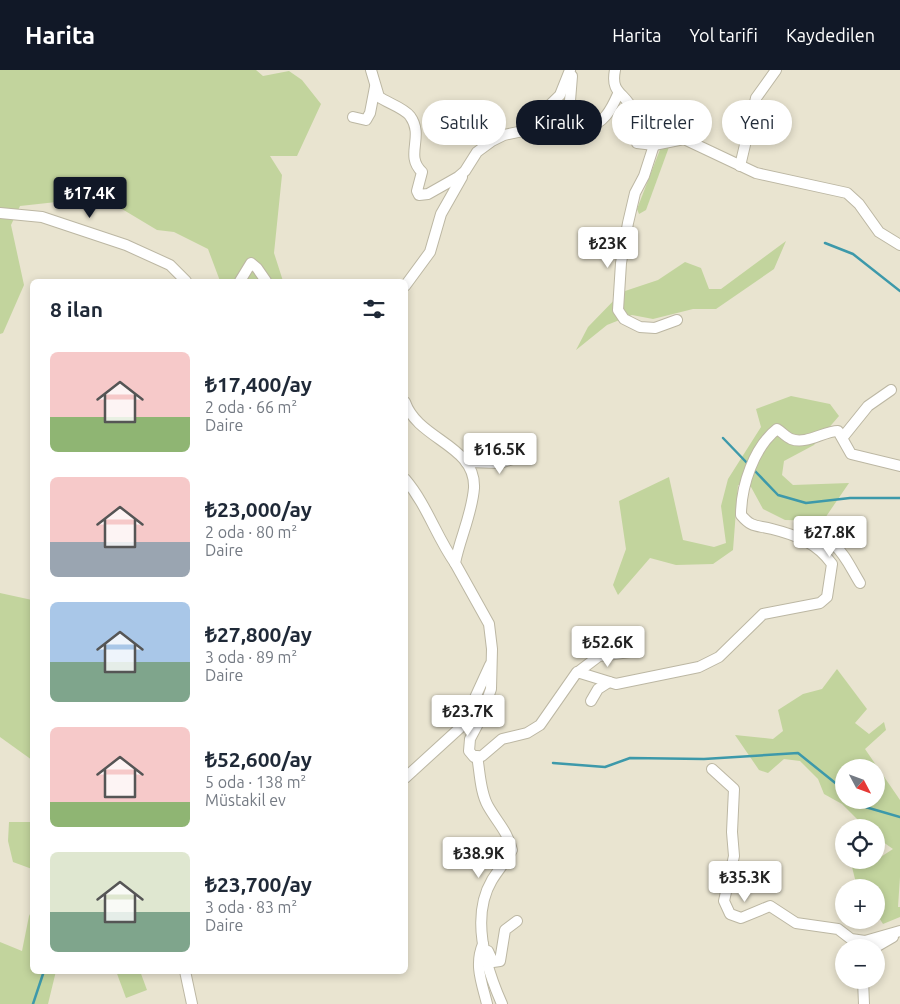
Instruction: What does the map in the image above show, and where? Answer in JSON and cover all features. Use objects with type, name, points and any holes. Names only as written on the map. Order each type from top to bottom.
[{"type":"street","points":[[371,70],[379,97],[409,114],[417,131],[413,157],[416,167],[422,172],[417,192],[419,195],[428,194],[465,171]]},
{"type":"street","points":[[571,70],[569,113],[573,121],[585,128],[597,125],[613,106],[618,94]]},
{"type":"street","points":[[408,282],[430,252],[441,214],[477,152],[504,135],[523,131],[560,95],[571,70]]},
{"type":"street","points":[[615,70],[613,81],[618,94],[628,100]]},
{"type":"street","points":[[740,166],[756,98],[776,70]]},
{"type":"street","points":[[353,117],[366,120],[370,113],[375,86]]},
{"type":"street","points":[[654,145],[644,176],[635,193],[628,223],[621,263],[618,310],[624,319],[640,327],[655,328],[678,320]]},
{"type":"street","points":[[696,145],[740,166],[789,182],[847,193],[859,204],[879,232],[900,245]]},
{"type":"street","points":[[0,213],[42,217],[126,245],[170,264],[184,279]]},
{"type":"street","points":[[241,279],[251,263],[265,279]]},
{"type":"street","points":[[843,437],[868,406],[891,390]]},
{"type":"street","points":[[408,410],[426,432],[448,445],[471,468],[474,487],[468,517],[455,562]]},
{"type":"street","points":[[578,672],[616,684],[699,667],[719,657],[748,626],[763,614],[820,603],[827,597],[832,564],[824,552],[811,542],[770,528],[760,528],[748,523],[741,515],[742,493],[761,447],[767,437],[778,429],[792,439],[809,439],[829,431],[838,431],[852,454],[900,466]]},
{"type":"street","points":[[466,462],[500,463],[528,454]]},
{"type":"street","points":[[408,482],[418,494],[442,545],[455,562],[488,624],[492,649],[491,689],[480,720],[470,739],[469,751],[474,757],[482,756],[502,739],[527,733],[540,725],[578,672],[599,656],[630,652]]},
{"type":"street","points":[[795,537],[820,536],[833,543],[843,554],[860,583]]},
{"type":"street","points":[[408,775],[462,726],[491,664]]},
{"type":"street","points":[[591,701],[598,689],[609,682]]},
{"type":"street","points":[[477,756],[482,790],[488,806],[503,826],[512,850],[505,865],[492,880],[485,899],[483,940],[489,974],[502,1004]]},
{"type":"street","points":[[712,769],[734,789],[732,832],[734,856],[724,902],[730,914],[741,918],[770,906],[796,923],[838,929],[851,939],[865,941],[900,932]]},
{"type":"street","points":[[483,940],[493,962],[500,961],[505,930],[517,921]]},
{"type":"street","points":[[885,941],[900,932]]},
{"type":"street","points":[[483,940],[478,956],[478,972],[487,1004]]},
{"type":"street","points":[[186,974],[192,1004]]},
{"type":"street","points":[[863,989],[864,1004]]},
{"type":"green space","points":[[0,70],[256,70],[263,76],[289,71],[302,80],[321,104],[297,156],[270,156],[282,175],[274,253],[282,279],[219,279],[208,249],[174,232],[157,230],[102,197],[20,206],[11,225],[24,285],[3,333],[0,334]]},
{"type":"green space","points":[[661,147],[669,147],[646,210],[639,214],[637,209]]},
{"type":"green space","points":[[786,241],[774,269],[716,309],[693,309],[653,319],[632,315],[607,325],[576,350],[588,327],[622,292],[658,280],[685,262],[701,268],[709,289],[721,289]]},
{"type":"green space","points":[[791,396],[830,404],[839,416],[814,445],[784,461],[782,475],[793,485],[849,483],[823,521],[785,520],[763,509],[751,487],[738,485],[733,550],[713,564],[676,565],[650,558],[618,595],[613,585],[626,549],[619,501],[669,477],[683,540],[714,547],[726,543],[721,506],[728,479],[761,427],[756,409]]},
{"type":"green space","points":[[0,593],[30,600],[30,759],[0,737]]},
{"type":"green space","points":[[837,669],[867,709],[855,723],[869,734],[884,722],[886,730],[865,749],[872,759],[835,759],[835,800],[824,794],[818,779],[800,761],[784,759],[768,773],[759,770],[735,735],[773,739],[783,731],[778,710],[803,694],[822,689]]},
{"type":"green space","points":[[885,778],[900,800],[898,907],[900,907],[900,917],[885,923],[885,879],[855,879],[852,869],[885,869],[885,854],[893,849],[885,843],[885,819],[857,819],[847,809],[885,809]]},
{"type":"green space","points":[[9,822],[30,822],[30,868],[13,862],[8,841]]},
{"type":"green space","points":[[30,914],[30,974],[55,974],[48,1004],[0,1004],[0,942],[22,951]]},
{"type":"green space","points":[[117,974],[141,974],[147,990],[126,998]]},
{"type":"waterway","points":[[825,243],[853,254],[900,291]]},
{"type":"waterway","points":[[723,438],[748,464]]},
{"type":"waterway","points":[[754,470],[778,495],[806,503],[850,498],[900,498]]},
{"type":"waterway","points":[[553,763],[605,767],[630,758],[704,759],[798,753],[835,783]]},
{"type":"waterway","points":[[872,809],[900,817]]},
{"type":"waterway","points":[[33,1004],[43,974]]}]
